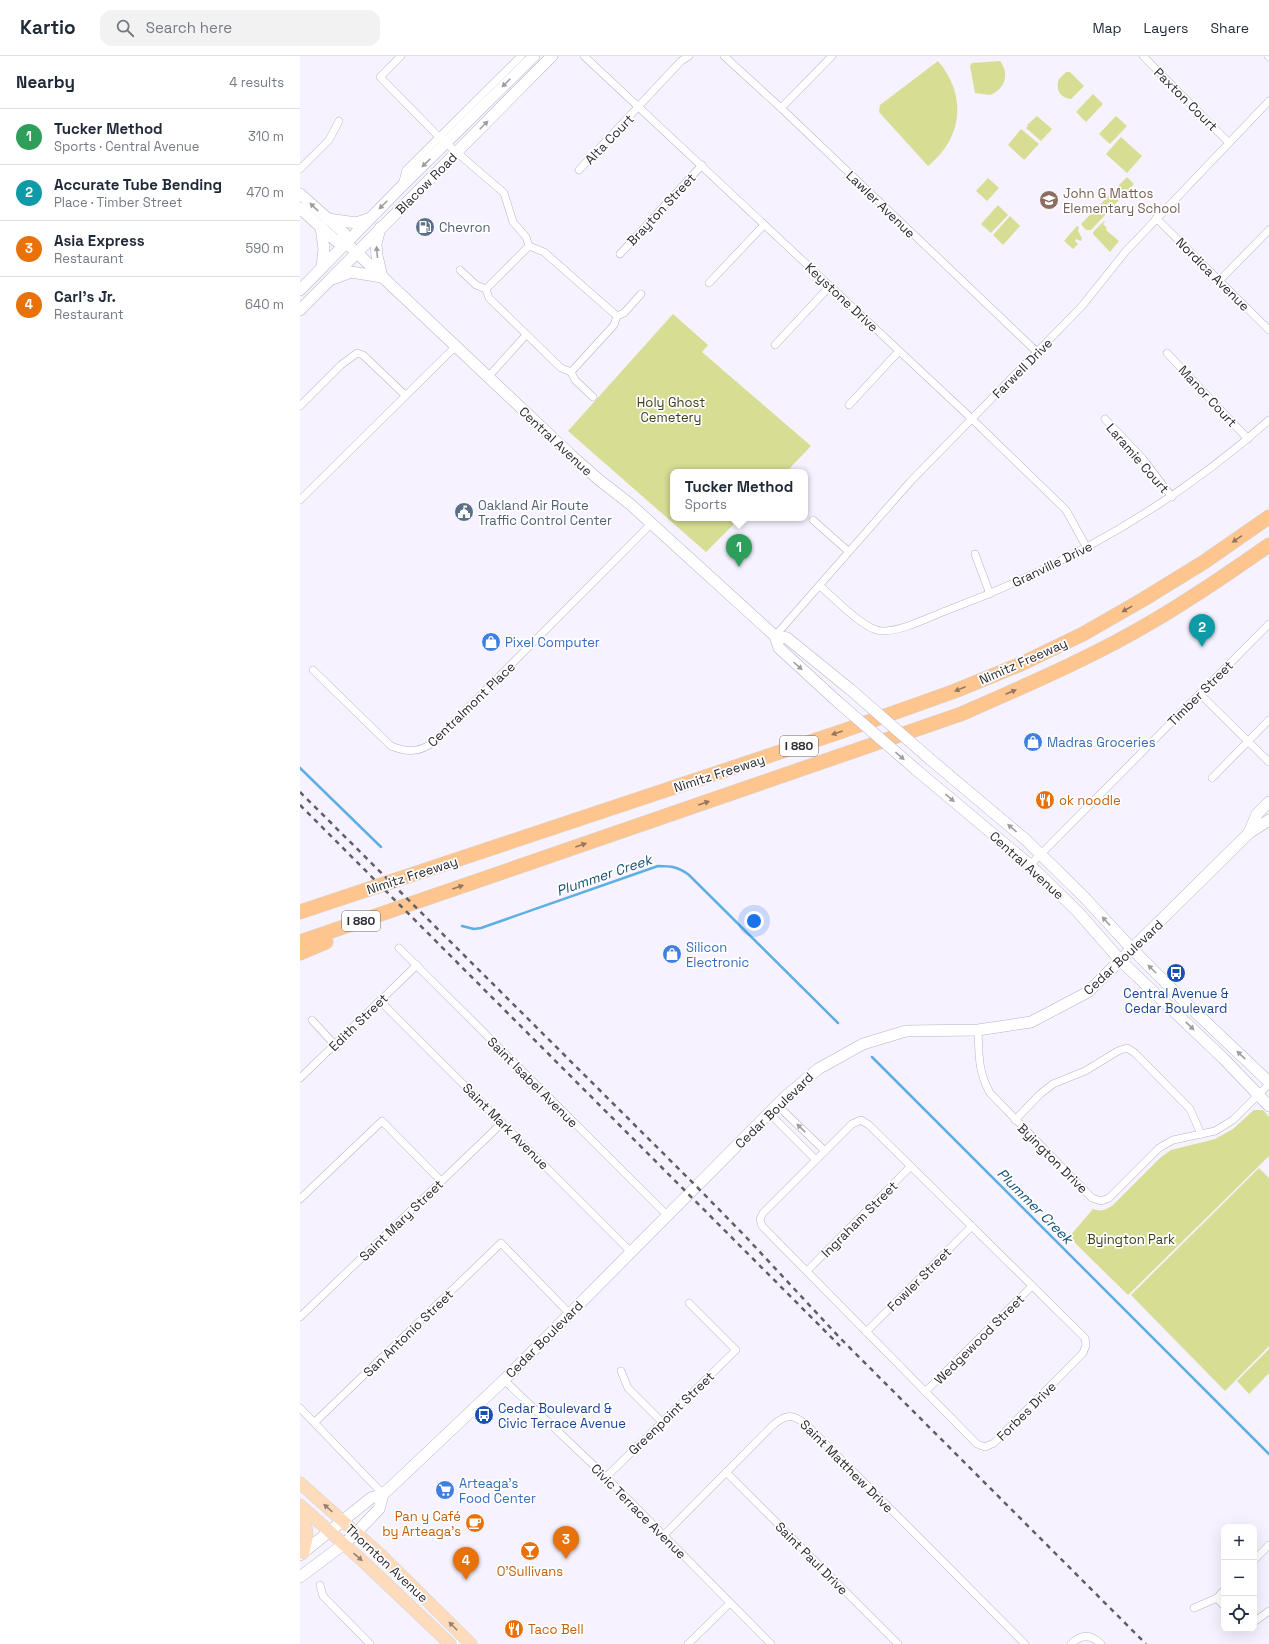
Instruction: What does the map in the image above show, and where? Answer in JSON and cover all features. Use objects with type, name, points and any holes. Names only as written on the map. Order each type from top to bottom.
[{"type":"highway","name":"Nimitz Freeway","points":[[300,912],[840,732],[955,691],[1021,664],[1083,634],[1144,600],[1269,517]]},
{"type":"highway","name":"Nimitz Freeway","points":[[300,942],[961,714],[1093,654],[1154,621],[1217,582],[1269,545]]},
{"type":"highway","points":[[300,953],[421,900]]},
{"type":"main road","name":"Blacow Road","points":[[300,290],[344,241],[401,187],[442,140],[534,56]]},
{"type":"main road","name":"Blacow Road","points":[[300,310],[552,56]]},
{"type":"main road","name":"Central Avenue","points":[[300,194],[324,223]]},
{"type":"main road","name":"Central Avenue","points":[[300,208],[344,233],[344,241],[488,377],[593,474],[652,523],[775,636],[787,638],[851,690],[1026,840],[1084,897],[1133,950],[1269,1083]]},
{"type":"main road","points":[[322,267],[324,223],[356,223],[370,218]]},
{"type":"main road","points":[[328,281],[339,275],[351,272],[382,277],[376,244],[380,228]]},
{"type":"main road","name":"Central Avenue","points":[[775,636],[778,648],[920,773],[1030,865],[1078,912],[1121,961],[1223,1058],[1269,1106]]},
{"type":"main road","name":"Cedar Boulevard","points":[[1248,833],[1258,814],[1269,802]]},
{"type":"main road","name":"Cedar Boulevard","points":[[301,1554],[371,1498],[383,1494],[504,1380],[773,1109],[818,1069],[863,1044],[906,1032],[978,1030],[1031,1022],[1088,992],[1133,950],[1248,833],[1269,820]]},
{"type":"main road","name":"Thornton Avenue","points":[[300,1483],[381,1555],[471,1644]]},
{"type":"main road","name":"Cedar Boulevard","points":[[300,1577],[344,1544],[356,1533],[379,1509],[383,1494]]},
{"type":"main road","name":"Thornton Avenue","points":[[300,1505],[367,1565],[450,1644]]},
{"type":"main road","points":[[300,1516],[304,1521],[307,1531],[307,1537],[301,1554]]},
{"type":"street","points":[[401,56],[380,77],[442,140],[504,193],[513,222],[526,237],[529,246],[544,252],[617,316]]},
{"type":"street","name":"Blacow Road","points":[[442,140],[521,56]]},
{"type":"street","name":"Keystone Drive","points":[[584,56],[972,418],[1066,510],[1087,548]]},
{"type":"street","name":"Alta Court","points":[[579,170],[688,56]]},
{"type":"street","name":"Lawler Avenue","points":[[724,56],[781,108],[1038,352]]},
{"type":"street","points":[[781,108],[832,56]]},
{"type":"street","name":"Paxton Court","points":[[1143,56],[1229,143]]},
{"type":"street","name":"Farwell Drive","points":[[775,636],[910,482],[1082,306],[1126,251],[1156,218],[1269,101]]},
{"type":"street","points":[[300,170],[329,140],[339,121]]},
{"type":"street","name":"Brayton Street","points":[[620,254],[702,165]]},
{"type":"street","name":"Nordica Avenue","points":[[1156,218],[1269,330]]},
{"type":"street","points":[[709,283],[764,225]]},
{"type":"street","points":[[1219,281],[1269,230]]},
{"type":"street","points":[[486,290],[529,246]]},
{"type":"street","points":[[460,270],[476,285],[486,290],[489,298],[561,368],[571,372],[575,380],[593,397]]},
{"type":"street","points":[[775,345],[830,286]]},
{"type":"street","points":[[571,372],[614,325],[617,316],[624,313],[641,294]]},
{"type":"street","points":[[488,377],[526,335]]},
{"type":"street","points":[[300,500],[456,346]]},
{"type":"street","points":[[848,405],[899,351]]},
{"type":"street","points":[[300,406],[341,366],[357,353],[363,355],[405,395]]},
{"type":"street","name":"Manor Court","points":[[1167,353],[1248,439]]},
{"type":"street","name":"Laramie Court","points":[[1105,419],[1143,459],[1172,497]]},
{"type":"street","name":"Granville Drive","points":[[820,586],[862,624],[881,632],[900,628],[990,594],[1087,548],[1172,497],[1248,439],[1269,420]]},
{"type":"street","points":[[813,520],[848,552]]},
{"type":"street","name":"Centralmont Place","points":[[313,670],[391,746],[402,751],[413,752],[425,749],[434,742],[530,647],[652,523]]},
{"type":"street","points":[[975,554],[990,594]]},
{"type":"street","name":"Timber Street","points":[[1030,865],[1269,624]]},
{"type":"street","points":[[1200,694],[1269,762]]},
{"type":"street","points":[[1212,778],[1269,720]]},
{"type":"street","name":"Saint Isabel Avenue","points":[[399,948],[667,1216]]},
{"type":"street","name":"Edith Street","points":[[300,1078],[417,965]]},
{"type":"street","name":"Saint Mark Avenue","points":[[380,1001],[631,1252]]},
{"type":"street","points":[[312,1020],[334,1044]]},
{"type":"street","name":"Byington Drive","points":[[978,1030],[979,1066],[983,1081],[990,1093],[1092,1198],[1101,1202],[1109,1198],[1159,1148],[1173,1140],[1215,1131],[1233,1120],[1269,1083]]},
{"type":"street","points":[[1015,1120],[1040,1094],[1053,1084],[1086,1071],[1118,1051],[1127,1048],[1135,1053],[1187,1105],[1200,1134]]},
{"type":"street","points":[[773,1109],[825,1151]]},
{"type":"street","points":[[773,1109],[816,1160]]},
{"type":"street","name":"Forbes Drive","points":[[861,1120],[869,1125],[1085,1338],[1086,1346],[1083,1353],[994,1443],[985,1447],[977,1444],[762,1226],[760,1219],[763,1213],[816,1160],[852,1124],[861,1120]]},
{"type":"street","points":[[300,1199],[382,1121],[441,1181]]},
{"type":"street","name":"Saint Mary Street","points":[[300,1317],[502,1123]]},
{"type":"street","name":"Ingraham Street","points":[[807,1271],[911,1166]]},
{"type":"street","name":"Fowler Street","points":[[866,1332],[972,1226]]},
{"type":"street","name":"San Antonio Street","points":[[315,1422],[501,1243],[569,1313]]},
{"type":"street","name":"Wedgewood Street","points":[[926,1392],[1032,1286]]},
{"type":"street","name":"Greenpoint Street","points":[[606,1477],[736,1350],[689,1303]]},
{"type":"street","points":[[621,1371],[628,1388],[662,1422]]},
{"type":"street","name":"Civic Terrace Avenue","points":[[504,1380],[606,1477],[771,1644]]},
{"type":"street","points":[[300,1408],[383,1494]]},
{"type":"street","name":"Saint Matthew Drive","points":[[664,1535],[781,1418],[790,1415],[799,1418],[1025,1644]]},
{"type":"street","name":"Saint Paul Drive","points":[[726,1472],[898,1644]]},
{"type":"street","points":[[1257,1557],[1269,1545]]},
{"type":"street","points":[[320,1585],[323,1596],[370,1644]]},
{"type":"street","points":[[1194,1608],[1217,1598],[1221,1593]]},
{"type":"street","points":[[1217,1598],[1221,1603]]},
{"type":"street","points":[[688,1644],[730,1603]]},
{"type":"street","points":[[1257,1620],[1269,1611]]},
{"type":"street","points":[[1071,1644],[1080,1637],[1086,1636],[1092,1637],[1101,1644]]},
{"type":"green space","points":[[938,61],[954,88],[957,102],[957,116],[954,129],[948,143],[940,155],[928,166],[879,112],[880,105]]},
{"type":"green space","points":[[1000,61],[1005,71],[1005,76],[999,89],[990,95],[975,93],[970,66],[972,63]]},
{"type":"green space","points":[[1066,72],[1070,72],[1084,86],[1071,99],[1061,95],[1058,89],[1059,79]]},
{"type":"green space","points":[[1093,94],[1103,104],[1086,122],[1076,112]]},
{"type":"green space","points":[[1037,116],[1052,129],[1041,141],[1026,128],[1028,126],[1027,125]]},
{"type":"green space","points":[[1116,116],[1127,126],[1110,144],[1099,134]]},
{"type":"green space","points":[[1021,129],[1039,144],[1024,160],[1008,145]]},
{"type":"green space","points":[[1121,137],[1142,156],[1127,173],[1106,154]]},
{"type":"green space","points":[[1127,177],[1134,184],[1091,230],[1086,230],[1081,224]]},
{"type":"green space","points":[[988,178],[999,188],[987,201],[976,191]]},
{"type":"green space","points":[[998,205],[1008,215],[991,233],[981,224]]},
{"type":"green space","points":[[1010,216],[1020,226],[1003,245],[993,235]]},
{"type":"green space","points":[[1104,221],[1105,222],[1103,224],[1107,228],[1106,230],[1119,241],[1110,252],[1093,234],[1093,232]]},
{"type":"green space","points":[[1077,226],[1079,227],[1078,231],[1082,238],[1081,241],[1076,239],[1075,241],[1078,244],[1073,249],[1064,241]]},
{"type":"green space","name":"Holy Ghost Cemetery","points":[[673,314],[708,345],[702,352],[811,446],[789,469],[670,469],[670,520],[568,431]]},
{"type":"green space","name":"Holy Ghost Cemetery","points":[[671,521],[737,521],[706,552]]},
{"type":"green space","name":"Byington Park","points":[[1254,1110],[1263,1110],[1269,1117],[1269,1156],[1128,1295],[1069,1237],[1093,1209],[1104,1210],[1113,1205],[1161,1157],[1171,1150],[1215,1139],[1233,1129]]},
{"type":"green space","points":[[1259,1168],[1269,1178],[1269,1346],[1225,1391],[1131,1295]]},
{"type":"green space","points":[[1269,1349],[1269,1373],[1249,1394],[1237,1381]]},
{"type":"waterway","name":"Plummer Creek","points":[[300,768],[381,847]]},
{"type":"waterway","name":"Plummer Creek","points":[[462,926],[474,929],[481,928],[658,866],[675,868],[682,870],[689,875],[838,1023]]},
{"type":"waterway","name":"Plummer Creek","points":[[872,1057],[1269,1454]]},
{"type":"railway","points":[[300,792],[696,1186],[840,1338],[1146,1644]]},
{"type":"railway","points":[[300,805],[840,1346]]},
{"type":"place","name":"John G Mattos Elementary School","points":[[1049,200]]},
{"type":"place","name":"Chevron","points":[[425,227]]},
{"type":"place","name":"Oakland Air Route Traffic Control Center","points":[[464,512]]},
{"type":"place","name":"Tucker Method","points":[[739,567]]},
{"type":"place","name":"Pixel Computer","points":[[491,642]]},
{"type":"place","name":"Accurate Tube Bending","points":[[1202,647]]},
{"type":"place","name":"Madras Groceries","points":[[1033,742]]},
{"type":"place","name":"ok noodle","points":[[1045,800]]},
{"type":"place","name":"Silicon Electronic","points":[[672,954]]},
{"type":"place","name":"Central Avenue & Cedar Boulevard","points":[[1176,973]]},
{"type":"place","name":"Cedar Boulevard & Civic Terrace Avenue","points":[[484,1415]]},
{"type":"place","name":"Arteaga's Food Center","points":[[445,1490]]},
{"type":"place","name":"Pan y Café by Arteaga's","points":[[475,1523]]},
{"type":"place","name":"O'Sullivans","points":[[530,1551]]},
{"type":"place","name":"Asia Express","points":[[566,1559]]},
{"type":"place","name":"Carl's Jr.","points":[[466,1580]]},
{"type":"place","name":"Taco Bell","points":[[514,1629]]}]
